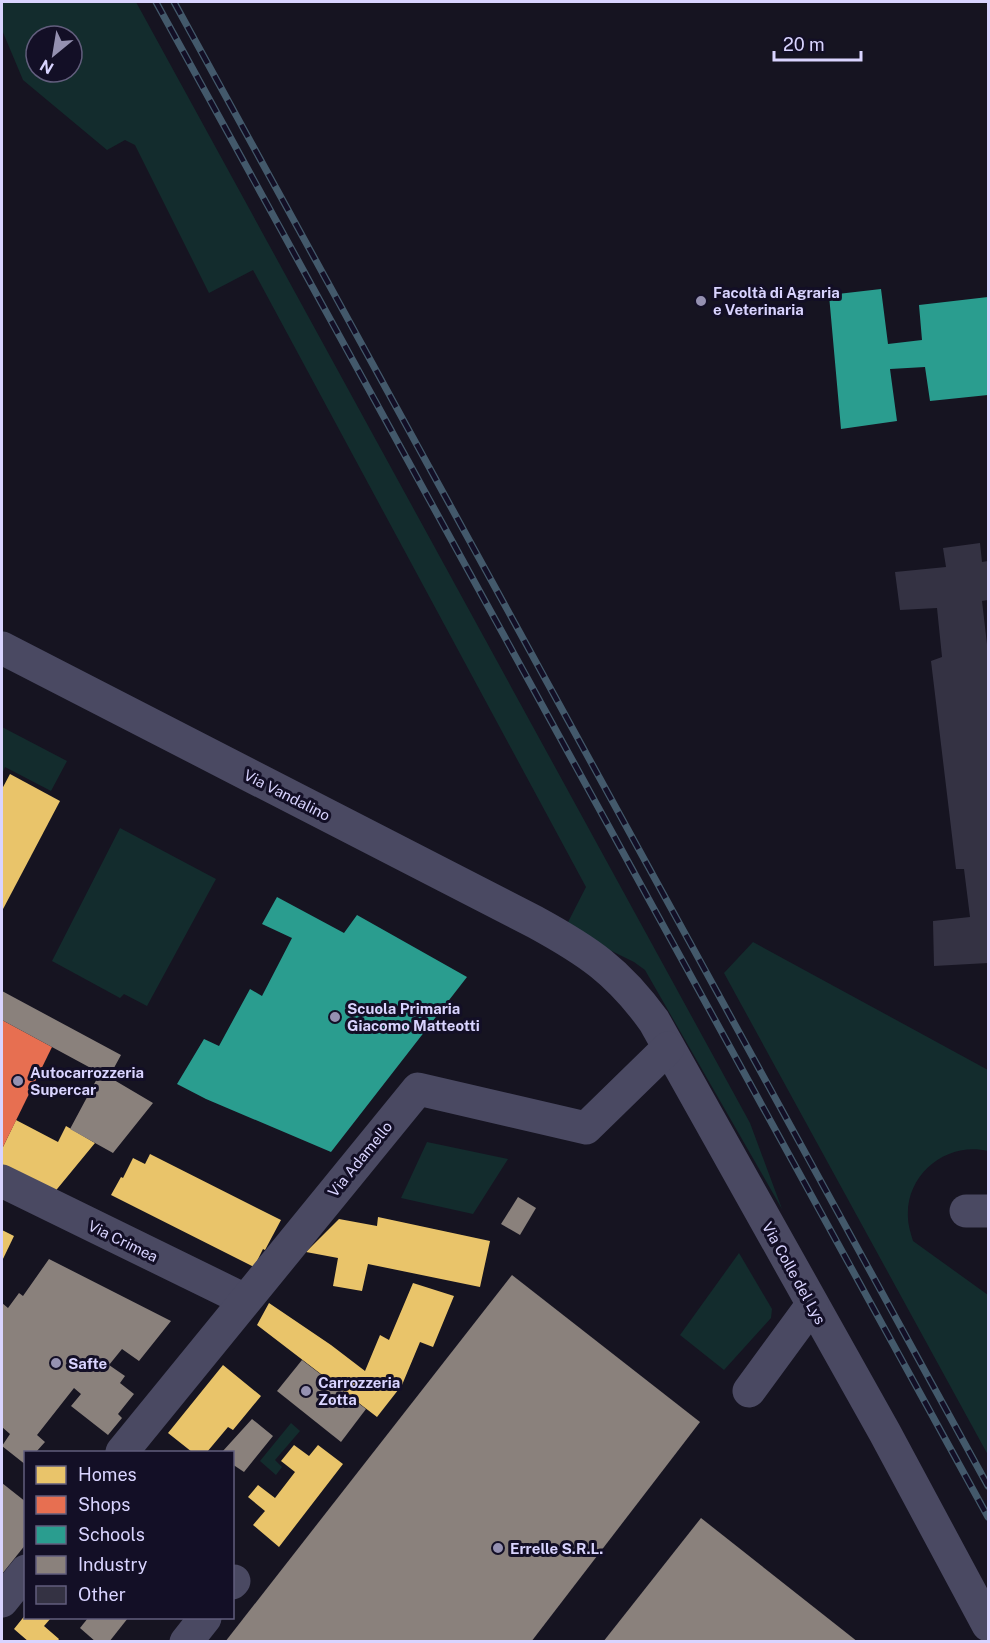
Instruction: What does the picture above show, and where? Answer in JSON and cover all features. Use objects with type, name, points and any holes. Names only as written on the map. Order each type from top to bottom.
[{"type":"street","name":"Via Vandalino","points":[[2,649],[573,943]]},
{"type":"street","name":"Via Colle del Lys","points":[[573,943],[606,966],[634,994],[654,1021],[885,1433],[988,1625]]},
{"type":"street","name":"Via Adamello","points":[[123,1451],[418,1089],[586,1128],[668,1048]]},
{"type":"street","name":"Via Crimea","points":[[2,1181],[245,1300]]},
{"type":"street","points":[[749,1391],[812,1305]]},
{"type":"street","points":[[2,1601],[24,1574]]},
{"type":"street","points":[[186,1641],[203,1619]]},
{"type":"green space","points":[[2,2],[136,2],[750,1123],[782,1209],[645,970],[634,962],[565,928],[586,887],[253,270],[209,293],[135,145],[125,140],[107,150],[28,84],[84,84],[84,24],[24,24],[23,80],[2,30]]},
{"type":"green space","points":[[2,727],[67,761],[51,791],[5,767],[2,774]]},
{"type":"green space","points":[[120,828],[216,879],[147,1006],[124,994],[120,998],[52,961]]},
{"type":"green space","points":[[753,942],[988,1070],[988,1151],[973,1149],[958,1151],[931,1164],[913,1188],[908,1218],[913,1241],[988,1295],[988,1455],[724,973]]},
{"type":"green space","points":[[427,1142],[508,1159],[473,1214],[401,1198]]},
{"type":"green space","points":[[739,1253],[772,1309],[771,1318],[724,1370],[680,1335]]},
{"type":"green space","points":[[291,1423],[300,1431],[275,1460],[282,1467],[276,1475],[260,1461]]},
{"type":"building: Homes","points":[[10,774],[60,801],[2,911],[2,789]]},
{"type":"building: Homes","points":[[16,1120],[58,1142],[66,1126],[95,1143],[53,1194],[2,1168],[2,1149]]},
{"type":"building: Homes","points":[[150,1154],[281,1220],[254,1267],[111,1195],[133,1158],[145,1164]]},
{"type":"building: Homes","points":[[378,1217],[490,1241],[480,1287],[368,1264],[362,1291],[333,1286],[338,1258],[306,1252],[339,1219],[377,1226]]},
{"type":"building: Homes","points":[[2,1230],[14,1236],[2,1261]]},
{"type":"building: Homes","points":[[413,1283],[454,1296],[433,1347],[420,1342],[402,1385],[377,1417],[257,1325],[269,1303],[365,1371],[380,1335],[389,1340]]},
{"type":"building: Homes","points":[[223,1365],[261,1396],[233,1430],[228,1427],[208,1451],[191,1451],[168,1433]]},
{"type":"building: Homes","points":[[294,1445],[309,1456],[318,1445],[343,1464],[279,1547],[253,1525],[265,1511],[248,1497],[258,1485],[275,1498],[295,1472],[281,1461]]},
{"type":"building: Homes","points":[[24,1616],[24,1619],[50,1619],[44,1626],[59,1639],[57,1642],[29,1642],[14,1629]]},
{"type":"building: Shops","name":"Autocarrozzeria Supercar","points":[[2,1020],[52,1047],[2,1149]]},
{"type":"building: Schools","points":[[881,289],[888,344],[922,340],[919,305],[988,297],[988,395],[930,401],[925,367],[890,369],[897,421],[841,429],[829,295]]},
{"type":"building: Schools","name":"Scuola Primaria Giacomo Matteotti","points":[[277,897],[344,933],[357,915],[467,977],[331,1152],[206,1099],[177,1084],[204,1039],[219,1046],[250,989],[262,996],[292,938],[262,924]]},
{"type":"building: Industry","points":[[2,991],[121,1055],[109,1077],[153,1103],[113,1153],[70,1129],[100,1073],[2,1020]]},
{"type":"building: Industry","points":[[518,1197],[536,1208],[520,1235],[501,1224]]},
{"type":"building: Industry","name":"Safte","points":[[49,1259],[171,1321],[139,1361],[122,1349],[109,1365],[125,1376],[120,1383],[134,1394],[118,1414],[122,1418],[108,1435],[71,1406],[81,1394],[74,1388],[37,1435],[45,1442],[37,1451],[24,1451],[24,1463],[2,1446],[10,1434],[2,1427],[2,1303],[8,1308],[19,1293],[23,1296]]},
{"type":"building: Industry","points":[[512,1275],[700,1422],[531,1642],[225,1642]]},
{"type":"building: Industry","points":[[302,1360],[366,1409],[341,1442],[277,1391]]},
{"type":"building: Industry","points":[[252,1419],[273,1436],[244,1472],[234,1465],[234,1451],[223,1451]]},
{"type":"building: Industry","points":[[2,1483],[24,1500],[24,1546],[2,1574]]},
{"type":"building: Industry","points":[[701,1518],[858,1642],[603,1642]]},
{"type":"building: Industry","points":[[87,1619],[127,1619],[109,1642],[96,1642],[80,1628]]},
{"type":"building: Other","points":[[980,543],[982,562],[988,561],[988,600],[982,601],[988,653],[988,963],[934,966],[933,921],[970,917],[964,869],[956,869],[931,661],[942,657],[937,608],[900,610],[895,572],[946,567],[943,548]]},
{"type":"railway","points":[[156,2],[988,1517]]},
{"type":"railway","points":[[174,2],[988,1486]]},
{"type":"place","name":"Facoltà di Agraria e Veterinaria","points":[[701,301]]},
{"type":"place","name":"Scuola Primaria Giacomo Matteotti","points":[[335,1017]]},
{"type":"place","name":"Autocarrozzeria Supercar","points":[[18,1081]]},
{"type":"place","name":"Safte","points":[[56,1363]]},
{"type":"place","name":"Carrozzeria Zotta","points":[[306,1391]]},
{"type":"place","name":"Errelle S.R.L.","points":[[498,1548]]}]
